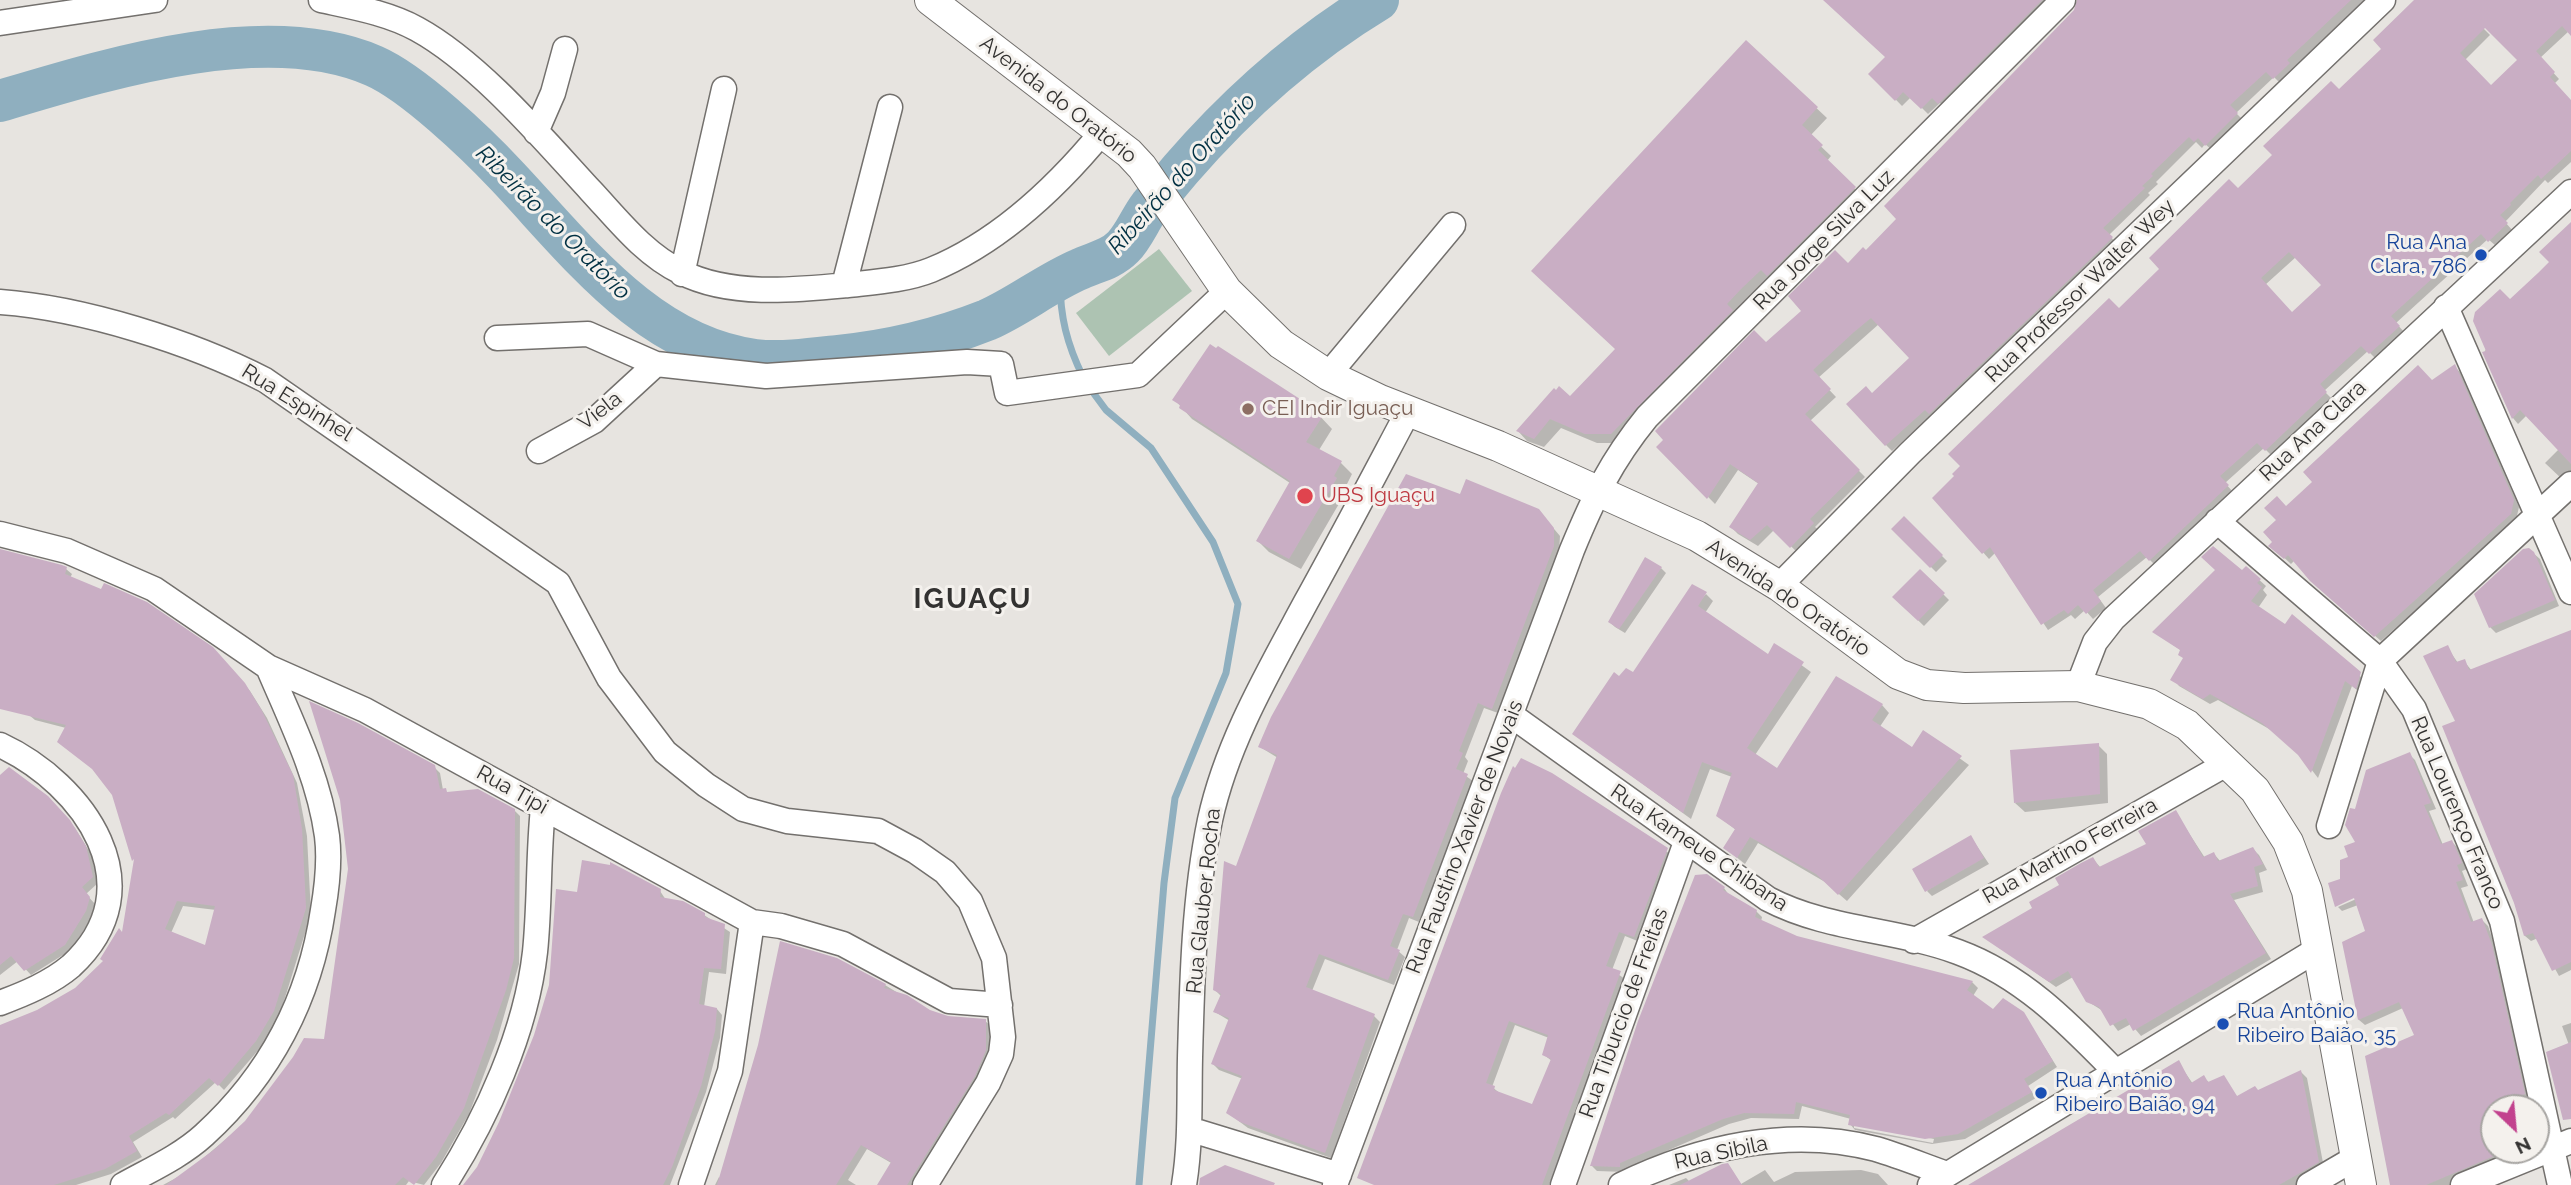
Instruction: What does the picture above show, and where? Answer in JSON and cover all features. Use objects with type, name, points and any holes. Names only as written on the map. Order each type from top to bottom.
[{"type":"main road","name":"Avenida do Oratório","points":[[930,0],[1129,153],[1142,167],[1222,285],[1281,344],[1328,375],[1597,489],[1697,536],[1779,586],[1898,674],[1927,685],[1964,688],[2078,686],[2149,704],[2187,725],[2255,790],[2288,842],[2306,891],[2359,1171]]},
{"type":"street","points":[[3,23],[152,0]]},
{"type":"street","points":[[321,0],[385,16],[417,29],[487,85],[536,132],[643,247],[682,274],[755,289],[844,285],[899,278],[930,270],[1009,224],[1062,177],[1103,131]]},
{"type":"street","name":"Rua Jorge Silva Luz","points":[[1597,489],[1617,454],[1647,417],[2063,0]]},
{"type":"street","name":"Rua Professor Walter Wey","points":[[1779,586],[1910,453],[2384,0]]},
{"type":"street","points":[[536,132],[553,93],[565,48]]},
{"type":"street","points":[[682,274],[724,89]]},
{"type":"street","points":[[844,285],[890,107]]},
{"type":"street","name":"Rua Ana Clara","points":[[2078,686],[2095,642],[2113,618],[2571,192]]},
{"type":"street","points":[[1328,375],[1453,225]]},
{"type":"street","points":[[497,338],[588,334],[656,364],[766,376],[967,362],[1001,364],[1007,393],[1138,375],[1222,285]]},
{"type":"street","name":"Rua Espinhel","points":[[0,302],[33,304],[217,355],[265,380],[558,583],[584,637],[617,688],[665,752],[706,785],[743,809],[787,821],[878,831],[915,851],[945,872],[970,901],[986,934],[994,958],[1000,1005]]},
{"type":"street","points":[[2446,307],[2571,592]]},
{"type":"street","name":"Viela","points":[[539,451],[594,421],[656,364]]},
{"type":"street","name":"Rua Glauber Rocha","points":[[1184,1185],[1192,1129],[1192,991],[1209,823],[1217,792],[1239,732],[1269,670],[1409,410]]},
{"type":"street","points":[[2329,826],[2380,661],[2571,484]]},
{"type":"street","name":"Rua Faustino Xavier de Novais","points":[[1337,1180],[1597,489]]},
{"type":"street","name":"Rua Lourenço Franco","points":[[2217,521],[2380,661],[2414,709],[2502,920],[2562,1145],[2560,1185]]},
{"type":"street","name":"Rua Tipi","points":[[0,534],[67,551],[154,589],[268,667],[365,710],[751,922],[781,926],[842,944],[949,1001],[1000,1005]]},
{"type":"street","points":[[123,1185],[203,1136],[244,1093],[276,1051],[297,1008],[317,953],[327,887],[328,839],[317,789],[268,667]]},
{"type":"street","name":"Rua Kameue Chibana","points":[[1511,715],[1686,842],[1793,912],[1957,952],[2000,971],[2038,996],[2115,1071]]},
{"type":"street","points":[[0,745],[33,761],[83,811],[97,833],[108,862],[109,890],[106,914],[96,934],[75,961],[33,990],[0,1003]]},
{"type":"street","name":"Rua Martino Ferreira","points":[[1914,942],[2228,763]]},
{"type":"street","points":[[443,1185],[476,1130],[501,1076],[529,986],[535,951],[543,808]]},
{"type":"street","name":"Rua Tiburcio de Freitas","points":[[1563,1185],[1686,842]]},
{"type":"street","points":[[691,1185],[730,1071],[751,922]]},
{"type":"street","points":[[1938,1179],[2318,949]]},
{"type":"street","points":[[925,1185],[998,1062],[1003,1037],[1000,1005]]},
{"type":"street","points":[[1192,1129],[1337,1180]]},
{"type":"street","name":"Rua Sibila","points":[[1621,1185],[1697,1155],[1758,1142],[1815,1139],[1875,1149],[1938,1179]]},
{"type":"street","points":[[2463,1185],[2562,1145]]},
{"type":"street","points":[[2309,1185],[2359,1171]]},
{"type":"green space","points":[[1159,249],[1192,291],[1109,356],[1076,313]]},
{"type":"building","points":[[1823,0],[2042,0],[1938,104],[1932,98],[1921,109],[1903,92],[1895,101],[1868,74],[1885,57]]},
{"type":"building","points":[[2077,0],[2351,0],[2287,60],[2290,63],[2273,79],[2266,72],[2230,105],[2238,113],[2205,146],[2198,138],[2194,142],[2189,137],[2151,174],[2153,176],[2142,186],[2145,188],[2103,228],[2113,237],[1929,414],[1925,410],[1885,446],[1846,404],[1866,386],[1872,393],[1909,358],[1871,318],[1854,332],[1813,370],[1831,389],[1805,414],[1860,470],[1810,519],[1814,523],[1790,548],[1767,525],[1750,540],[1729,527],[1758,483],[1730,464],[1707,499],[1656,447],[1663,440],[1655,431],[1754,330],[1766,342],[1801,311],[1788,296],[1835,250],[1848,263],[1863,247],[1866,250],[1896,219],[1884,206],[2074,10]]},
{"type":"building","points":[[2414,0],[2571,0],[2571,36],[2562,26],[2536,51],[2555,72],[2550,77],[2571,100],[2571,151],[2541,179],[2538,175],[2510,203],[2500,215],[2508,223],[2488,242],[2481,234],[2391,316],[2400,326],[2369,354],[2361,346],[2320,384],[2327,392],[2265,451],[2257,443],[2220,476],[2229,485],[2149,561],[2140,551],[2093,590],[2101,601],[2086,614],[2078,605],[2068,614],[2064,610],[2041,625],[1990,547],[1982,554],[1932,498],[1960,466],[1948,454],[2109,298],[2119,308],[2159,269],[2149,258],[2229,179],[2238,188],[2272,155],[2263,146],[2331,81],[2339,89],[2381,49],[2373,40]],"holes":[[[2485,28],[2517,60],[2491,85],[2460,53]],[[2289,252],[2321,285],[2292,312],[2261,278]]]},
{"type":"building","points":[[1746,40],[1818,107],[1802,125],[1823,145],[1818,150],[1856,187],[1767,276],[1761,270],[1741,289],[1727,304],[1733,310],[1611,434],[1585,434],[1550,419],[1534,439],[1516,431],[1554,388],[1556,390],[1559,386],[1570,396],[1615,349],[1531,271]]},
{"type":"building","points":[[2571,222],[2571,464],[2520,410],[2512,419],[2482,352],[2486,351],[2473,321],[2475,312],[2500,289],[2510,299],[2549,262],[2539,252]]},
{"type":"building","name":"CEI Indir Iguaçu","points":[[1210,344],[1216,348],[1218,346],[1317,410],[1322,417],[1306,442],[1342,461],[1334,476],[1337,478],[1289,559],[1256,541],[1290,481],[1179,408],[1180,405],[1172,400]]},
{"type":"building","points":[[2455,364],[2514,500],[2511,514],[2374,637],[2310,581],[2288,555],[2284,559],[2268,546],[2272,542],[2263,532],[2276,520],[2264,508],[2277,496],[2286,506],[2312,482],[2303,472],[2418,365],[2432,380]]},
{"type":"building","points":[[1406,474],[1460,494],[1466,479],[1539,509],[1554,528],[1554,546],[1492,709],[1478,703],[1459,751],[1463,753],[1456,769],[1468,774],[1413,917],[1403,914],[1390,946],[1400,950],[1388,980],[1319,954],[1306,987],[1375,1014],[1325,1153],[1240,1122],[1226,1113],[1242,1076],[1211,1064],[1229,1018],[1213,1012],[1221,994],[1213,990],[1224,861],[1236,866],[1277,755],[1258,747],[1271,717]]},
{"type":"building","points":[[1904,516],[1943,555],[1930,568],[1891,529]]},
{"type":"building","points":[[2213,546],[2242,570],[2246,566],[2261,579],[2257,583],[2262,587],[2251,601],[2285,624],[2292,614],[2361,672],[2356,689],[2345,681],[2311,773],[2298,755],[2262,723],[2210,694],[2203,699],[2170,680],[2183,658],[2178,655],[2180,650],[2152,632],[2215,570],[2201,557]]},
{"type":"building","points":[[2529,548],[2534,552],[2555,600],[2489,628],[2474,594],[2523,549]]},
{"type":"building","points":[[0,549],[62,565],[67,567],[65,574],[101,589],[104,583],[147,602],[213,647],[245,683],[262,711],[293,775],[302,829],[306,908],[274,1011],[256,1041],[218,1086],[209,1078],[169,1115],[166,1113],[129,1136],[137,1151],[105,1169],[54,1185],[0,1185],[0,1025],[37,1010],[75,988],[103,961],[100,959],[119,928],[122,932],[134,859],[132,861],[112,795],[92,769],[57,742],[66,725],[0,709]],"holes":[[[177,901],[215,906],[205,945],[165,929]]]},
{"type":"building","points":[[1645,557],[1662,567],[1619,629],[1608,622]]},
{"type":"building","points":[[1920,569],[1945,593],[1918,621],[1892,597]]},
{"type":"building","points":[[1692,584],[1707,592],[1698,606],[1768,654],[1774,643],[1804,662],[1747,748],[1777,768],[1836,676],[1883,704],[1872,720],[1912,747],[1923,730],[1962,756],[1838,895],[1816,874],[1750,837],[1737,858],[1723,848],[1735,829],[1716,816],[1732,773],[1702,762],[1683,813],[1572,734],[1614,672],[1619,676],[1626,668],[1633,672]]},
{"type":"building","points":[[2571,630],[2571,962],[2552,971],[2533,933],[2524,936],[2514,903],[2442,726],[2455,721],[2423,656],[2448,645],[2456,662],[2465,659],[2469,670]]},
{"type":"building","points":[[309,701],[358,723],[435,765],[440,789],[446,788],[447,792],[478,789],[515,809],[514,958],[506,990],[464,1108],[436,1157],[414,1185],[403,1177],[395,1185],[166,1185],[215,1149],[245,1121],[304,1038],[324,1039],[348,869],[340,800]]},
{"type":"building","points":[[2099,743],[2100,794],[2014,803],[2010,750]]},
{"type":"building","points":[[2410,752],[2431,803],[2424,805],[2441,844],[2452,840],[2462,863],[2457,865],[2463,880],[2456,882],[2471,922],[2482,918],[2492,945],[2525,1094],[2480,1094],[2480,1162],[2426,1185],[2390,1185],[2365,1056],[2414,1035],[2399,1002],[2358,1020],[2342,942],[2365,931],[2354,898],[2335,907],[2328,883],[2340,879],[2340,860],[2348,857],[2344,846],[2355,842],[2345,825],[2350,808],[2355,809],[2366,770]]},
{"type":"building","points":[[1521,758],[1552,773],[1668,848],[1634,937],[1619,932],[1606,966],[1621,971],[1542,1185],[1374,1185],[1357,1178],[1501,793],[1513,766],[1515,768]],"holes":[[[1509,1021],[1548,1035],[1542,1055],[1551,1059],[1532,1104],[1494,1090],[1495,1086],[1486,1083]]]},
{"type":"building","points":[[9,767],[48,796],[70,820],[86,846],[93,877],[82,887],[90,897],[86,911],[65,945],[24,971],[11,956],[0,965],[0,775]]},
{"type":"building","points":[[2176,810],[2203,857],[2214,852],[2218,861],[2253,847],[2263,864],[2254,867],[2258,886],[2230,894],[2266,953],[2133,1031],[2126,1018],[2110,1026],[2099,1007],[2086,1002],[2068,971],[2049,982],[1982,937],[2032,908],[2029,902],[2059,885],[2055,878],[2081,863],[2093,857],[2099,867],[2146,844],[2138,831]]},
{"type":"building","points":[[1971,835],[1984,858],[1925,892],[1912,869]]},
{"type":"building","points":[[582,860],[610,865],[610,862],[661,889],[660,897],[683,901],[705,913],[705,917],[725,924],[721,969],[704,968],[699,1004],[717,1008],[715,1031],[701,1086],[672,1167],[663,1185],[463,1185],[477,1167],[499,1122],[534,1035],[549,985],[556,889],[577,892]]},
{"type":"building","points":[[1707,874],[1725,887],[1723,890],[1757,910],[1755,917],[1797,936],[1973,981],[1967,990],[1993,1009],[2003,998],[2024,1012],[2053,1061],[2024,1079],[2032,1092],[1958,1134],[1925,1139],[1848,1125],[1850,1115],[1796,1102],[1794,1114],[1744,1113],[1723,1119],[1620,1163],[1620,1167],[1590,1166],[1638,1021],[1695,875]]},
{"type":"building","points":[[780,941],[837,958],[886,984],[884,988],[907,995],[930,1010],[948,1016],[986,1019],[986,1050],[975,1076],[907,1185],[877,1185],[891,1162],[861,1145],[836,1185],[717,1185],[758,1045]]},
{"type":"building","points":[[2571,1042],[2571,1119],[2563,1120],[2546,1052]]},
{"type":"building","points":[[2179,1060],[2191,1083],[2204,1075],[2208,1082],[2224,1075],[2237,1096],[2255,1086],[2258,1090],[2301,1070],[2319,1162],[2279,1185],[1968,1185]]},
{"type":"building","points":[[1728,1163],[1742,1185],[1680,1185],[1722,1164]]},
{"type":"building","points":[[1225,1165],[1275,1183],[1199,1185],[1200,1178]]},
{"type":"waterway","name":"Ribeirão do Oratório","points":[[0,101],[137,63],[236,48],[285,47],[331,53],[374,66],[407,86],[461,131],[587,262],[647,315],[680,336],[716,351],[755,360],[796,360],[875,351],[950,333],[987,320],[1068,275],[1113,255],[1127,243],[1150,206],[1181,169],[1249,98],[1323,36],[1378,0]]},
{"type":"waterway","points":[[1060,280],[1061,306],[1066,330],[1083,377]]},
{"type":"waterway","points":[[1089,387],[1106,410],[1151,448],[1213,542],[1238,604],[1226,673],[1175,798],[1164,883],[1139,1185]]},
{"type":"place","name":"Rua Ana Clara, 786","points":[[2481,255]]},
{"type":"place","name":"CEI Indir Iguaçu","points":[[1248,409]]},
{"type":"place","name":"UBS Iguaçu","points":[[1305,496]]},
{"type":"place","name":"Rua Antônio Ribeiro Baião, 35","points":[[2223,1024]]},
{"type":"place","name":"Rua Antônio Ribeiro Baião, 94","points":[[2041,1093]]},
{"type":"district","name":"IGUAÇU","points":[[973,600]]}]
